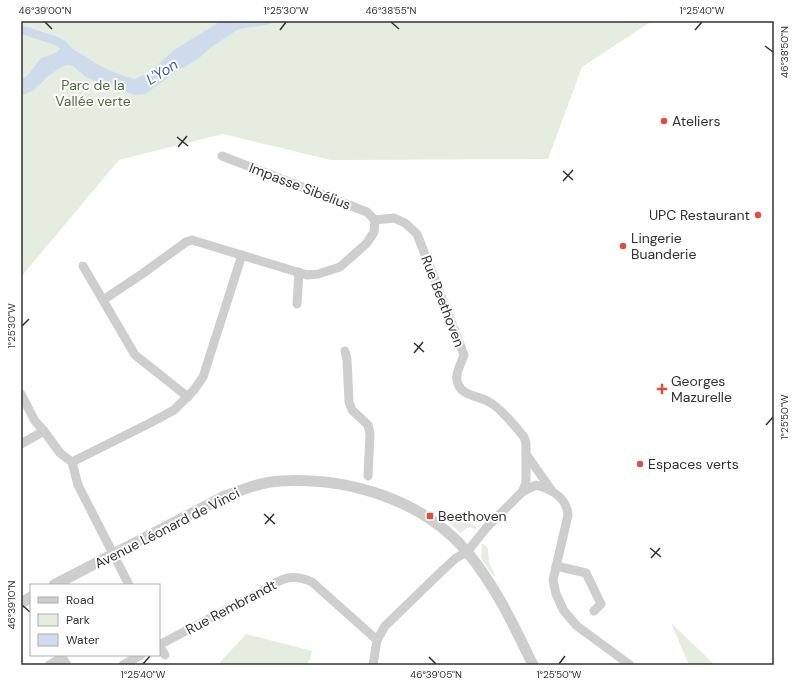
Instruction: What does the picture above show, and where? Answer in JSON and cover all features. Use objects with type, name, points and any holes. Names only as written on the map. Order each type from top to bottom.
[{"type":"street","name":"Impasse Sibélius","points":[[222,156],[367,212],[375,220]]},
{"type":"street","name":"Rue Beethoven","points":[[375,220],[394,218],[405,223],[417,234],[464,355],[457,374],[458,386],[467,394],[485,400],[496,407],[524,437],[526,443],[526,483],[522,492]]},
{"type":"street","points":[[103,300],[144,273],[186,242],[195,240],[299,272],[318,274],[340,267],[367,243],[374,232],[375,220]]},
{"type":"street","points":[[72,462],[174,410],[194,390],[202,377],[242,255]]},
{"type":"street","points":[[83,266],[135,355],[188,397]]},
{"type":"street","points":[[297,304],[299,272]]},
{"type":"street","points":[[345,351],[347,359],[349,402],[352,410],[368,425],[370,434],[368,476]]},
{"type":"street","points":[[21,394],[35,421],[60,454],[72,462],[78,485],[128,584]]},
{"type":"street","points":[[21,444],[44,431]]},
{"type":"street","points":[[526,454],[553,492],[564,502],[567,508],[568,515],[553,580],[556,594],[564,611],[577,626],[630,665]]},
{"type":"street","name":"Avenue Léonard de Vinci","points":[[56,584],[225,496],[254,486],[278,481],[311,481],[337,484],[367,490],[390,498],[415,510],[441,527],[467,552],[490,584],[504,607],[533,665]]},
{"type":"street","points":[[373,665],[377,640],[385,626],[456,558],[467,552],[487,527],[522,492],[536,485],[553,492]]},
{"type":"street","points":[[556,566],[586,573],[601,604],[594,611]]},
{"type":"street","name":"Rue Rembrandt","points":[[160,644],[264,590],[278,581],[295,577],[303,578],[312,582],[377,640]]},
{"type":"street","points":[[21,603],[30,598]]},
{"type":"street","points":[[160,647],[165,655]]},
{"type":"street","points":[[123,665],[140,656]]},
{"type":"street","points":[[49,665],[59,659],[64,660],[67,665]]},
{"type":"green space","name":"Parc de la Vallée verte","points":[[21,21],[652,21],[582,67],[548,159],[331,160],[223,134],[119,160],[21,277]]},
{"type":"green space","points":[[453,519],[475,525],[477,528],[467,528],[461,533],[449,523]]},
{"type":"green space","points":[[482,543],[488,548],[489,562],[495,576],[494,577],[481,558]]},
{"type":"green space","points":[[671,623],[715,665],[689,665]]},
{"type":"green space","points":[[246,634],[312,651],[310,660],[305,665],[220,665],[221,661]]},
{"type":"water","name":"L'Yon","points":[[221,21],[278,21],[266,25],[237,30],[210,48],[198,59],[174,73],[145,94],[136,95],[113,88],[86,77],[73,66],[68,65],[61,67],[47,77],[34,90],[21,96],[21,80],[29,74],[41,58],[59,51],[60,48],[21,34],[21,25],[58,37],[65,41],[74,50],[99,65],[118,74],[134,79],[149,73],[174,50]]},
{"type":"place","name":"Ateliers","points":[[664,121]]},
{"type":"place","name":"UPC Restaurant","points":[[758,215]]},
{"type":"place","name":"Lingerie Buanderie","points":[[623,246]]},
{"type":"place","name":"Georges Mazurelle","points":[[662,389]]},
{"type":"place","name":"Espaces verts","points":[[640,464]]},
{"type":"place","name":"Beethoven","points":[[430,516]]}]
